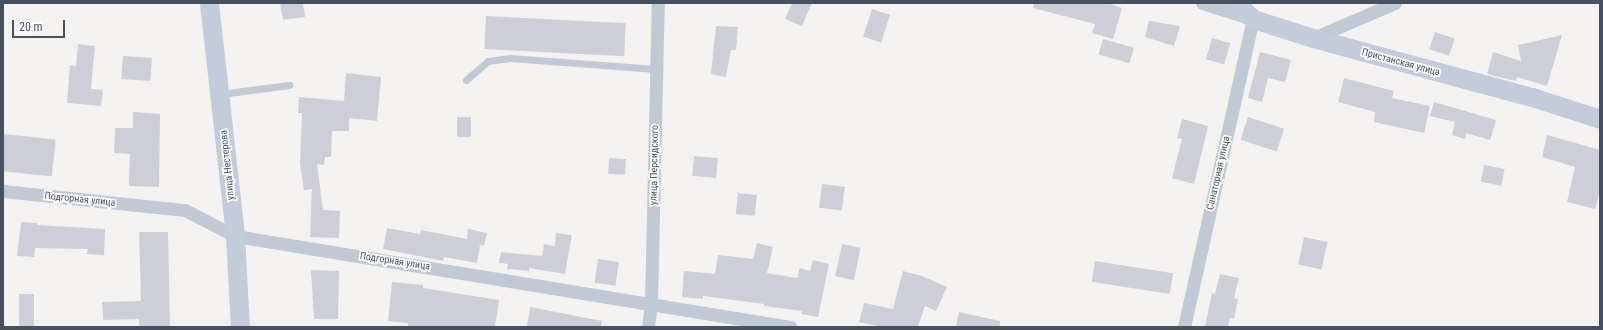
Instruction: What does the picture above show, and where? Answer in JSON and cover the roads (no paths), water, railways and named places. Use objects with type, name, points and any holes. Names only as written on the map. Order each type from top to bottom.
[{"type":"street","name":"улица Нестерова","points":[[209,3],[235,236],[240,327]]},
{"type":"street","name":"улица Персидского","points":[[648,327],[651,302],[658,3]]},
{"type":"street","name":"Пристанская улица","points":[[1202,3],[1313,38],[1532,96],[1600,118]]},
{"type":"street","points":[[1236,3],[1253,19]]},
{"type":"street","points":[[1313,38],[1395,3]]},
{"type":"street","name":"Санаторная улица","points":[[1184,327],[1253,19]]},
{"type":"street","name":"Подгорная улица","points":[[3,191],[185,210],[235,236],[651,302],[791,327]]},
{"type":"lane","points":[[466,80],[488,61],[510,58],[656,69]]},
{"type":"lane","points":[[219,94],[289,85]]}]
